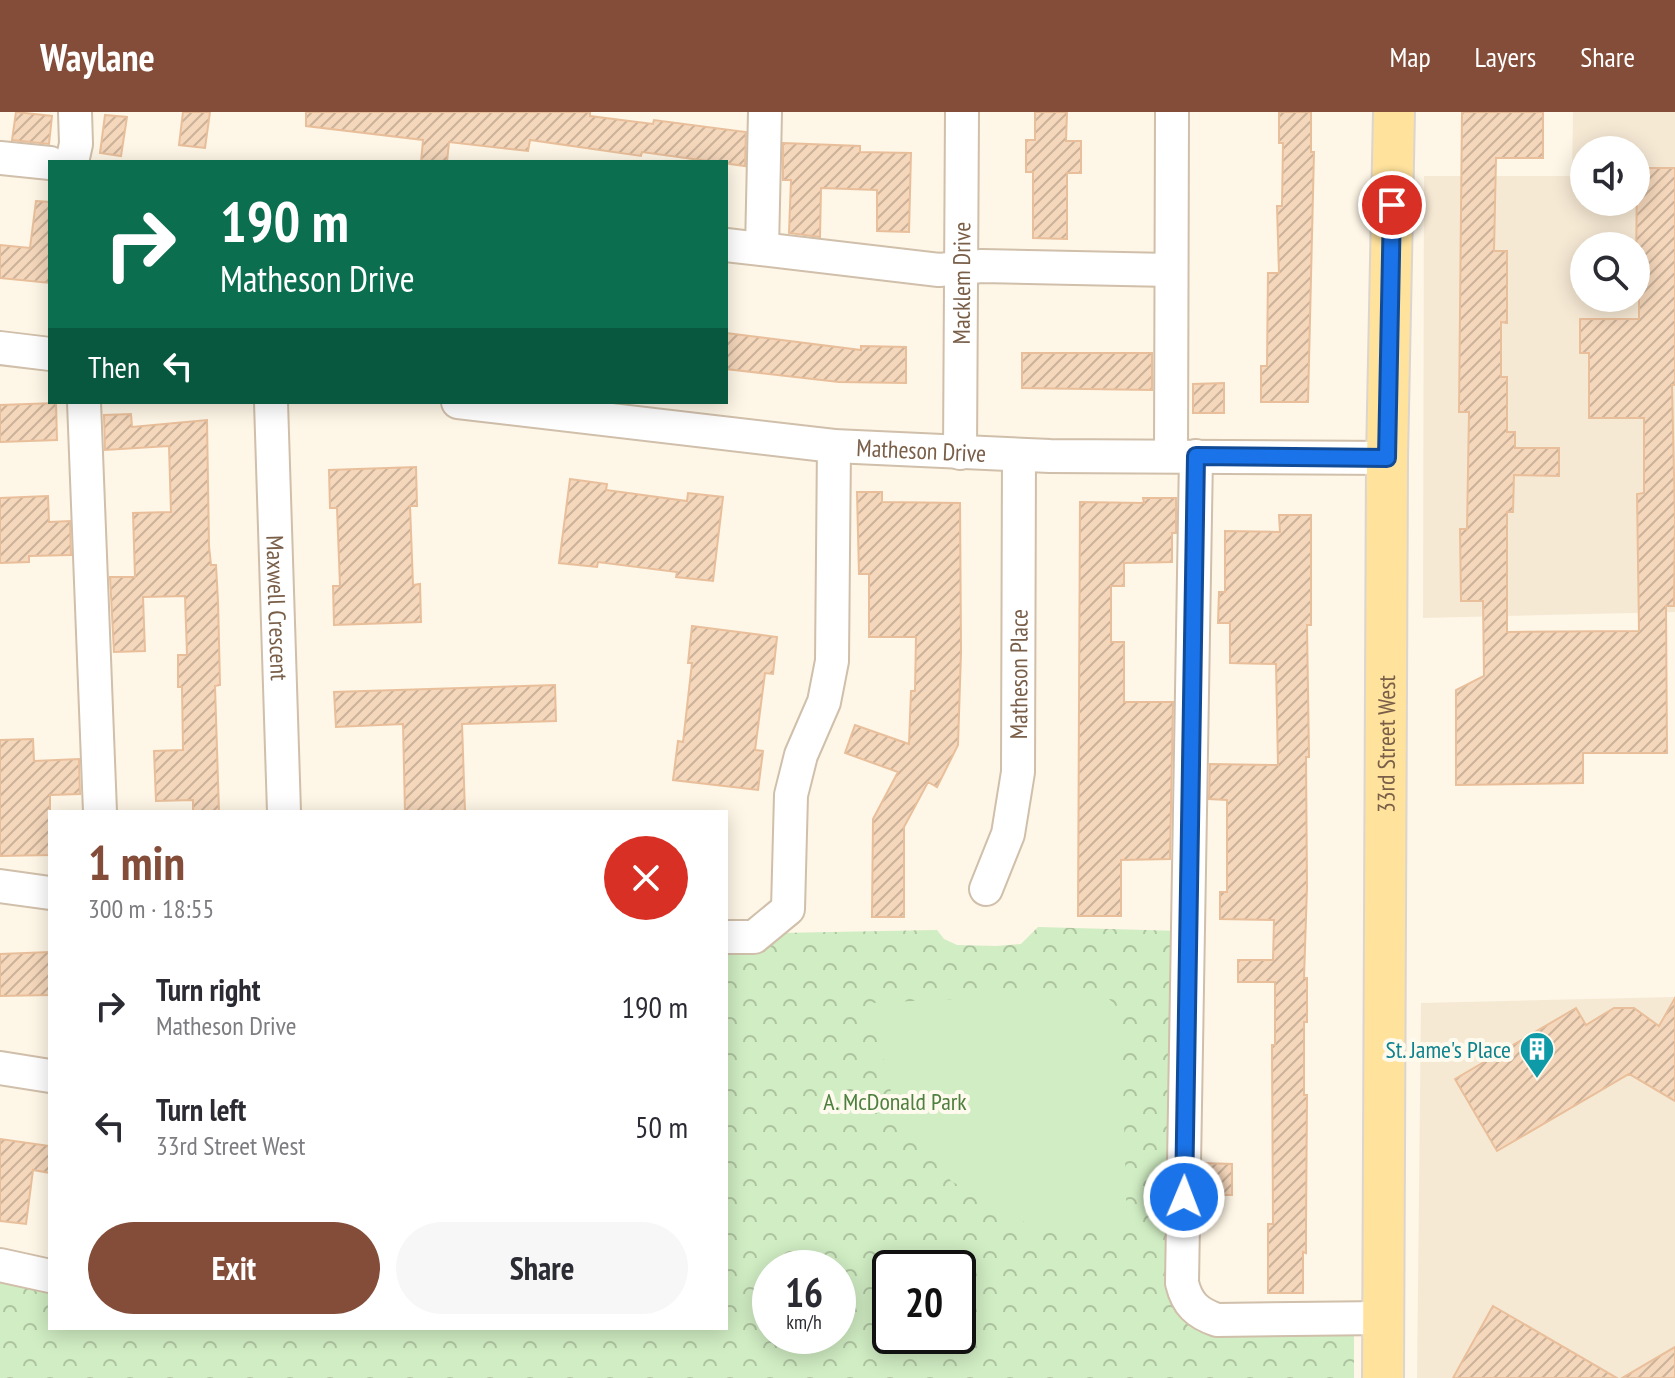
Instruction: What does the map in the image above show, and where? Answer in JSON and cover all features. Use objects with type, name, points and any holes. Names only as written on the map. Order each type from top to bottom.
[{"type":"main road","name":"33rd Street West","points":[[1383,1378],[1387,458],[1394,112]]},
{"type":"street","points":[[72,160],[76,144],[75,112]]},
{"type":"street","points":[[762,249],[765,112]]},
{"type":"street","name":"Macklem Drive","points":[[960,453],[962,112]]},
{"type":"street","points":[[1172,112],[1170,270],[1184,456],[1182,1283],[1192,1307],[1204,1316],[1217,1320],[1384,1318]]},
{"type":"street","points":[[0,158],[48,163]]},
{"type":"street","points":[[728,245],[939,270],[1170,270]]},
{"type":"street","points":[[0,348],[48,354]]},
{"type":"street","points":[[84,404],[100,810]]},
{"type":"street","name":"Maxwell Crescent","points":[[271,404],[284,810]]},
{"type":"street","name":"Matheson Drive","points":[[475,404],[834,446],[1019,455],[1387,458]]},
{"type":"street","points":[[728,937],[754,937],[788,909],[791,795],[801,755],[824,702],[832,661],[834,446]]},
{"type":"street","name":"Matheson Place","points":[[986,889],[1008,834],[1018,772],[1019,455]]},
{"type":"street","points":[[0,886],[48,893]]},
{"type":"street","points":[[0,1068],[48,1076]]},
{"type":"street","points":[[0,1265],[48,1276]]},
{"type":"shaded area","points":[[1573,112],[1675,112],[1675,612],[1423,618],[1424,176],[1570,176],[1570,216],[1650,216],[1650,136],[1573,136]]},
{"type":"shaded area","points":[[1675,997],[1675,1378],[1417,1378],[1421,1003]]},
{"type":"green space","name":"A. McDonald Park","points":[[1038,927],[1181,931],[1174,1300],[1354,1324],[1354,1378],[0,1378],[0,1274],[48,1285],[48,1330],[728,1330],[728,950],[779,933],[937,930],[944,939],[957,945],[1021,944]]},
{"type":"green space","points":[[1102,992],[1121,1011],[1127,1231],[1026,1223],[951,1181],[896,1113],[870,1003]]},
{"type":"building","points":[[16,112],[52,116],[49,144],[12,140]]},
{"type":"building","points":[[183,112],[210,112],[205,148],[179,145]]},
{"type":"building","points":[[306,112],[590,112],[590,116],[653,124],[654,120],[746,132],[745,166],[728,164],[728,160],[701,160],[642,152],[641,156],[530,140],[528,151],[449,142],[447,160],[421,160],[423,140],[306,126]]},
{"type":"building","points":[[1035,112],[1067,112],[1066,141],[1081,141],[1081,173],[1067,173],[1067,239],[1033,238],[1033,172],[1026,172],[1026,140],[1035,140]]},
{"type":"building","points":[[1279,112],[1311,112],[1311,152],[1314,152],[1308,402],[1261,402],[1261,366],[1267,366],[1268,273],[1279,273],[1277,206],[1282,206],[1283,143],[1279,143]]},
{"type":"building","points":[[1462,112],[1543,112],[1543,158],[1496,158],[1494,251],[1507,251],[1507,323],[1501,322],[1501,377],[1507,377],[1507,432],[1515,432],[1515,448],[1559,448],[1559,476],[1514,475],[1513,512],[1507,512],[1507,632],[1639,631],[1637,494],[1644,493],[1644,418],[1589,418],[1589,353],[1580,353],[1580,319],[1639,319],[1639,312],[1650,312],[1650,232],[1636,232],[1637,216],[1650,216],[1650,168],[1675,168],[1675,385],[1672,385],[1674,606],[1666,606],[1667,753],[1583,753],[1583,783],[1456,785],[1456,690],[1484,676],[1483,601],[1461,601],[1460,529],[1467,529],[1469,412],[1459,412]]},
{"type":"building","points":[[105,115],[127,117],[121,156],[100,153]]},
{"type":"building","points":[[783,143],[860,146],[860,152],[911,153],[909,232],[877,231],[877,190],[821,188],[820,237],[789,233],[791,180],[783,180]]},
{"type":"building","points":[[36,201],[48,202],[48,283],[0,278],[0,245],[30,248]]},
{"type":"building","points":[[728,333],[861,350],[861,346],[906,347],[906,383],[839,382],[728,369]]},
{"type":"building","points":[[1022,353],[1152,353],[1152,390],[1022,388]]},
{"type":"building","points":[[1224,383],[1224,413],[1193,413],[1193,384]]},
{"type":"building","points":[[56,404],[57,440],[0,442],[0,405]]},
{"type":"building","points":[[131,414],[132,427],[207,420],[209,546],[211,565],[216,565],[218,601],[220,685],[215,686],[219,810],[193,810],[193,800],[156,801],[154,751],[183,750],[178,655],[187,655],[185,596],[143,597],[145,651],[114,652],[110,577],[135,577],[133,513],[171,512],[169,446],[105,450],[104,415]]},
{"type":"building","points":[[416,467],[417,506],[410,506],[413,585],[420,584],[421,622],[334,625],[333,586],[340,586],[337,508],[330,508],[329,470]]},
{"type":"building","points":[[570,479],[607,484],[606,490],[687,501],[688,493],[723,497],[713,581],[676,577],[677,572],[598,562],[597,567],[559,563]]},
{"type":"building","points":[[857,492],[882,492],[882,502],[960,503],[958,745],[937,787],[928,782],[904,827],[904,917],[872,917],[873,819],[898,772],[845,753],[855,725],[909,744],[911,691],[915,691],[916,637],[869,637],[869,574],[859,574]]},
{"type":"building","points":[[48,496],[49,522],[70,521],[71,555],[29,556],[29,562],[0,563],[0,498]]},
{"type":"building","points":[[1143,498],[1176,498],[1172,562],[1124,563],[1124,586],[1111,586],[1111,642],[1124,642],[1124,702],[1173,702],[1170,859],[1121,860],[1121,916],[1078,916],[1080,502],[1144,503]]},
{"type":"building","points":[[1279,515],[1311,515],[1311,625],[1307,625],[1309,757],[1306,757],[1304,978],[1307,978],[1307,1022],[1304,1022],[1304,1095],[1307,1095],[1303,1293],[1268,1293],[1268,1224],[1273,1224],[1272,1045],[1275,1045],[1275,982],[1238,982],[1238,960],[1273,960],[1274,920],[1220,919],[1220,892],[1227,892],[1227,800],[1209,799],[1210,764],[1278,765],[1276,664],[1230,663],[1230,623],[1218,623],[1219,592],[1225,592],[1225,531],[1280,532]]},
{"type":"building","points":[[692,626],[777,637],[773,674],[765,673],[755,750],[763,751],[758,790],[673,780],[678,741],[683,742],[692,663],[688,663]]},
{"type":"building","points":[[555,685],[556,721],[462,724],[465,810],[405,810],[403,724],[336,727],[334,692]]},
{"type":"building","points":[[33,739],[34,761],[79,759],[80,794],[50,795],[48,855],[0,856],[0,740]]},
{"type":"building","points":[[48,952],[48,995],[0,996],[0,954]]},
{"type":"building","name":"St. Jame's Place","points":[[1675,998],[1675,1101],[1629,1074],[1497,1151],[1455,1079],[1576,1008],[1586,1025],[1614,1008],[1634,1008],[1659,1026]]},
{"type":"building","points":[[0,1139],[48,1146],[48,1173],[33,1170],[26,1224],[0,1221]]},
{"type":"building","points":[[1203,1163],[1232,1164],[1232,1195],[1202,1195]]},
{"type":"building","points":[[1493,1306],[1617,1378],[1453,1378]]},
{"type":"building","points":[[1675,1347],[1675,1378],[1622,1378]]},
{"type":"place","name":"St. Jame's Place","points":[[1537,1080]]},
{"type":"route","points":[[1184,1197],[1196,456],[1387,458],[1392,205]]}]
